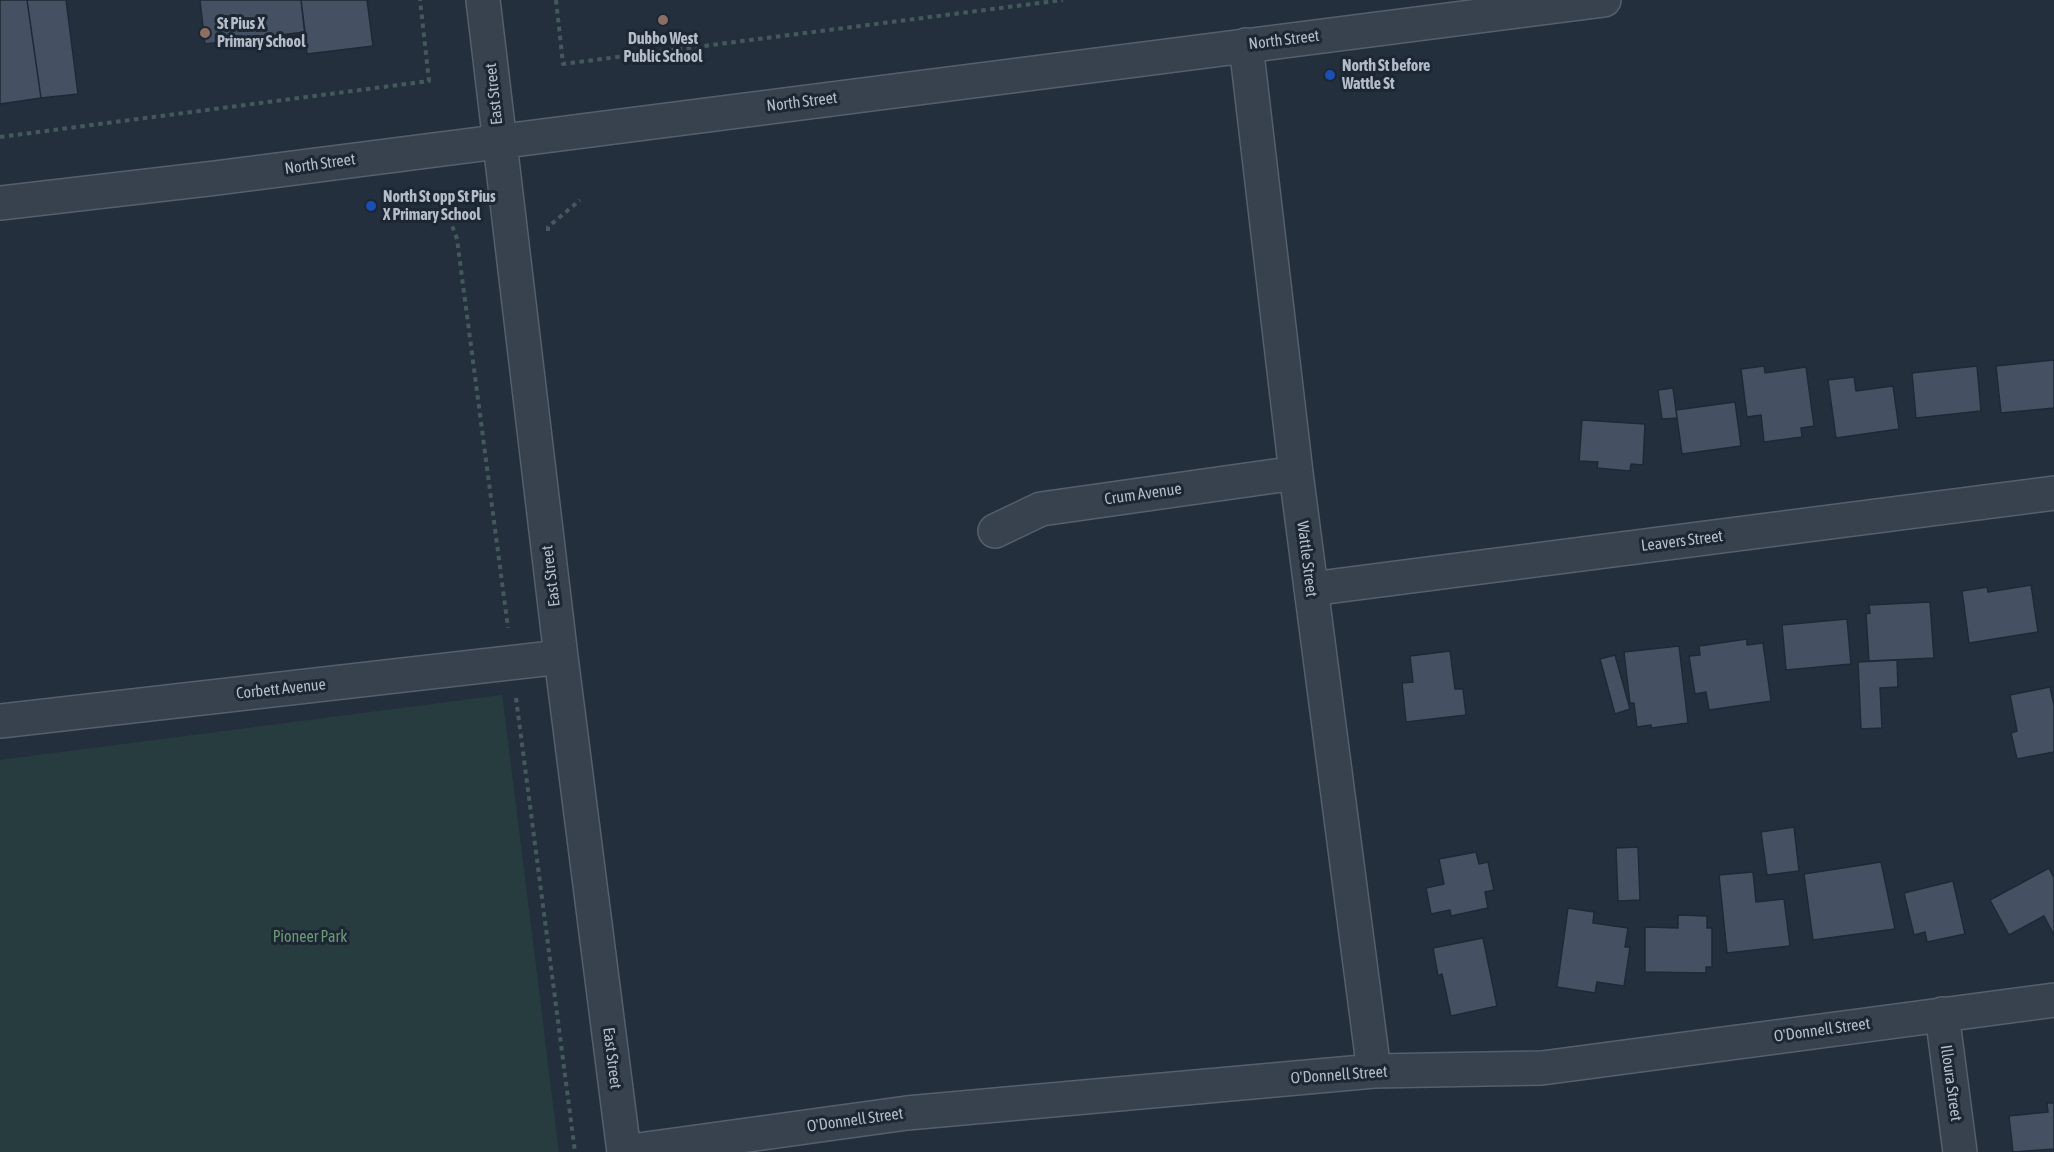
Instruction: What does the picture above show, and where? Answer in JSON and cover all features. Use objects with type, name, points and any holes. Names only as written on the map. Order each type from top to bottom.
[{"type":"street","name":"East Street","points":[[483,0],[561,657],[624,1152]]},
{"type":"street","name":"North Street","points":[[0,203],[216,178],[1246,45],[1525,5],[1604,0]]},
{"type":"street","name":"Wattle Street","points":[[1246,45],[1296,472],[1374,1071]]},
{"type":"street","name":"Crum Avenue","points":[[995,531],[1041,509],[1296,472]]},
{"type":"street","name":"Leavers Street","points":[[1311,589],[2054,494]]},
{"type":"street","name":"Corbett Avenue","points":[[0,721],[561,657]]},
{"type":"street","name":"O'Donnell Street","points":[[624,1152],[907,1113],[1374,1071],[1542,1068],[2054,1000]]},
{"type":"street","name":"Illoura Street","points":[[1942,1014],[1960,1152]]},
{"type":"path","points":[[0,137],[429,81],[420,0]]},
{"type":"path","points":[[556,0],[563,64],[1063,0]]},
{"type":"path","points":[[549,239],[548,227],[580,200]]},
{"type":"green space","name":"Pioneer Park","points":[[502,695],[559,1152],[0,1152],[0,760]]},
{"type":"building","points":[[0,0],[27,0],[41,98],[0,104]]},
{"type":"building","points":[[27,0],[66,0],[78,94],[41,98]]},
{"type":"building","points":[[200,0],[301,0],[305,32],[205,44]]},
{"type":"building","points":[[301,0],[367,0],[373,46],[307,54]]},
{"type":"building","points":[[2054,360],[2054,408],[2001,413],[1996,366]]},
{"type":"building","points":[[1764,366],[1765,373],[1806,367],[1814,426],[1801,428],[1802,437],[1764,442],[1761,415],[1747,417],[1741,369]]},
{"type":"building","points":[[1977,366],[1981,411],[1916,418],[1912,373]]},
{"type":"building","points":[[1854,377],[1856,391],[1893,386],[1899,429],[1836,438],[1828,380]]},
{"type":"building","points":[[1673,388],[1677,418],[1662,419],[1658,390]]},
{"type":"building","points":[[1735,402],[1741,446],[1682,454],[1676,410]]},
{"type":"building","points":[[1582,420],[1645,424],[1643,465],[1631,464],[1630,471],[1597,468],[1598,462],[1579,461]]},
{"type":"building","points":[[2031,585],[2038,632],[1969,643],[1962,591],[1987,587],[1988,592]]},
{"type":"building","points":[[1930,602],[1934,658],[1869,661],[1866,614],[1870,613],[1869,605]]},
{"type":"building","points":[[1847,619],[1851,664],[1786,670],[1782,625]]},
{"type":"building","points":[[1747,639],[1747,645],[1763,643],[1771,701],[1709,710],[1706,692],[1695,694],[1689,656],[1700,655],[1699,646]]},
{"type":"building","points":[[1679,646],[1688,723],[1652,728],[1651,725],[1637,727],[1634,703],[1630,703],[1624,652]]},
{"type":"building","points":[[1450,651],[1455,689],[1463,689],[1466,715],[1406,722],[1402,683],[1413,682],[1410,656]]},
{"type":"building","points":[[1615,655],[1630,709],[1615,714],[1600,659]]},
{"type":"building","points":[[1897,660],[1898,687],[1880,688],[1882,728],[1861,729],[1858,662]]},
{"type":"building","points":[[2050,687],[2054,705],[2054,752],[2017,759],[2011,733],[2017,731],[2010,695]]},
{"type":"building","points":[[1794,827],[1799,871],[1767,875],[1761,832]]},
{"type":"building","points":[[1638,847],[1640,900],[1618,901],[1616,848]]},
{"type":"building","points":[[1476,852],[1479,864],[1488,862],[1494,890],[1485,892],[1488,908],[1451,916],[1450,910],[1431,914],[1426,888],[1444,884],[1439,859]]},
{"type":"building","points":[[1881,862],[1895,929],[1813,940],[1804,874]]},
{"type":"building","points":[[2049,868],[2054,878],[2054,935],[2044,916],[2009,935],[1990,900]]},
{"type":"building","points":[[1753,872],[1756,902],[1784,899],[1790,946],[1727,953],[1719,875]]},
{"type":"building","points":[[1953,881],[1965,934],[1927,942],[1925,932],[1914,935],[1904,893]]},
{"type":"building","points":[[1568,908],[1594,912],[1593,923],[1628,928],[1625,947],[1630,947],[1624,986],[1597,982],[1595,993],[1557,987]]},
{"type":"building","points":[[1678,915],[1707,916],[1707,928],[1712,928],[1712,967],[1706,967],[1706,973],[1645,972],[1645,927],[1678,928]]},
{"type":"building","points":[[1483,938],[1497,1006],[1451,1016],[1442,974],[1438,976],[1433,948]]},
{"type":"building","points":[[2047,1103],[2054,1103],[2054,1149],[2013,1152],[2009,1116],[2048,1112]]},
{"type":"place","name":"Dubbo West Public School","points":[[663,20]]},
{"type":"place","name":"St Pius X Primary School","points":[[205,33]]},
{"type":"place","name":"North St before Wattle St","points":[[1330,75]]},
{"type":"place","name":"North St opp St Pius X Primary School","points":[[371,206]]}]
